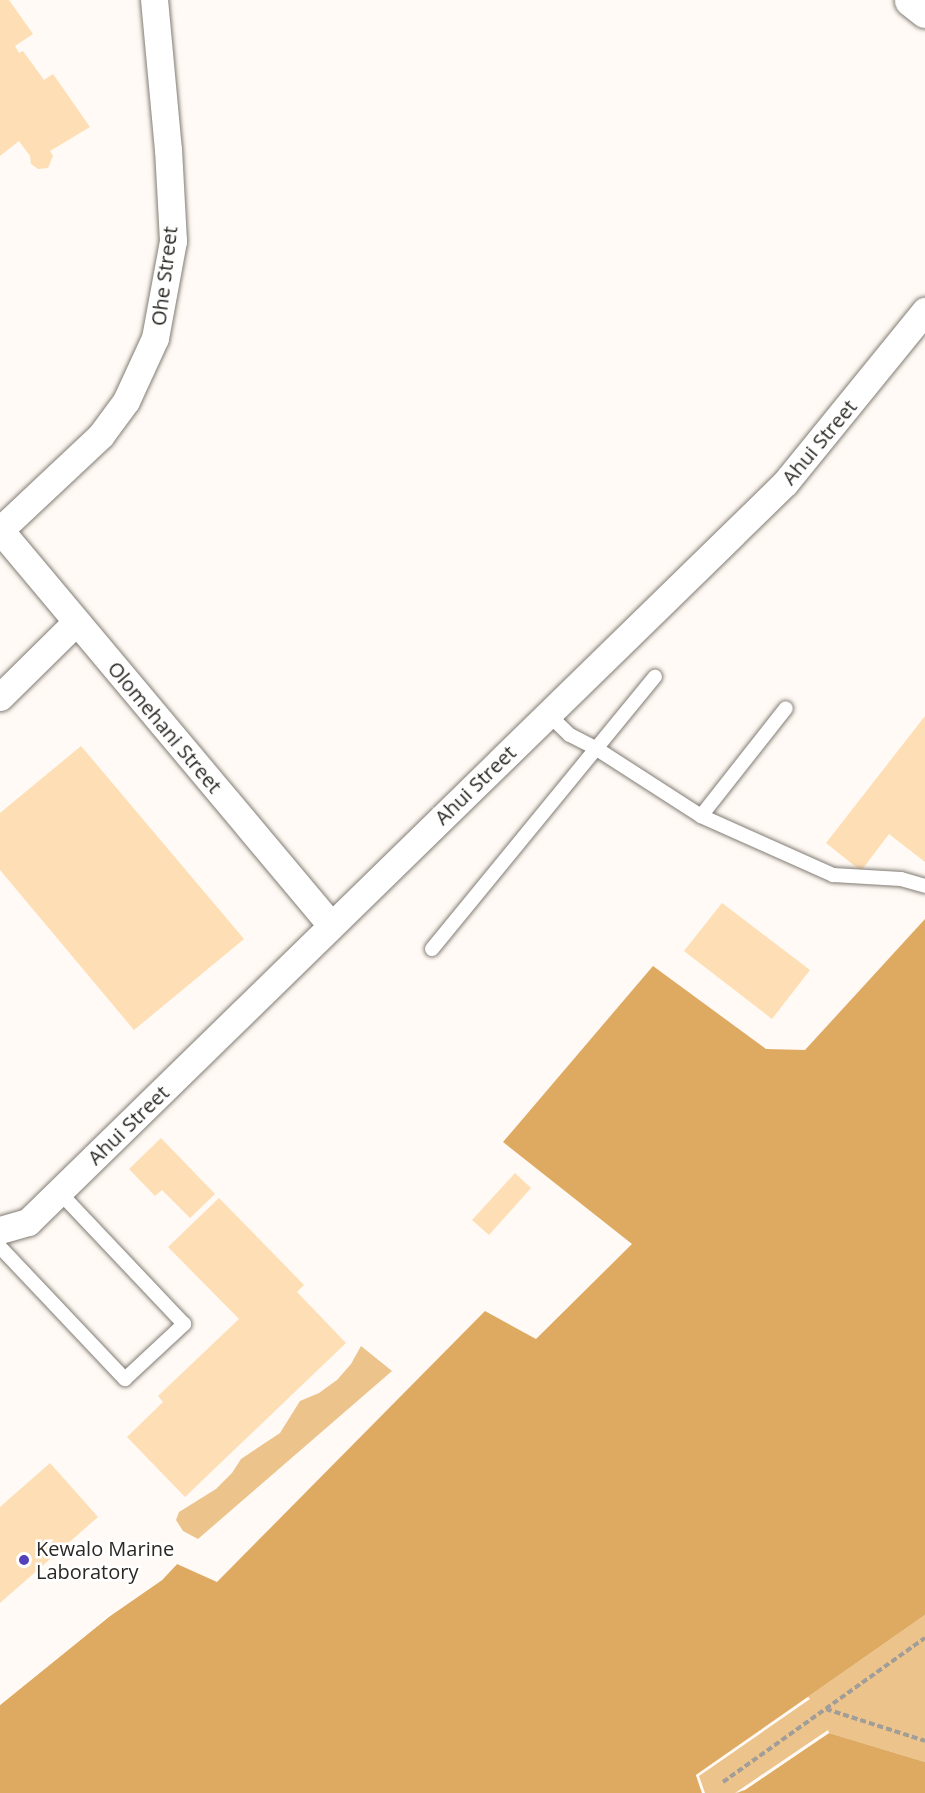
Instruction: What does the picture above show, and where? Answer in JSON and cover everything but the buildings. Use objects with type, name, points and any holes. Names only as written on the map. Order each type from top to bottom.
[{"type":"street","name":"Ohe Street","points":[[0,530],[101,435],[126,401],[155,339],[173,241],[168,150],[154,0]]},
{"type":"street","points":[[911,0],[925,11]]},
{"type":"street","name":"Ahui Street","points":[[0,1230],[28,1222],[785,483],[918,325]]},
{"type":"street","name":"Olomehani Street","points":[[0,530],[331,925]]},
{"type":"street","points":[[0,697],[76,622]]},
{"type":"lane","points":[[432,949],[655,677]]},
{"type":"lane","points":[[701,816],[786,708]]},
{"type":"lane","points":[[548,714],[570,735],[597,749],[701,816],[833,875],[901,879],[925,886]]},
{"type":"lane","points":[[0,1247],[125,1379],[184,1324],[59,1192]]},
{"type":"path","points":[[723,1782],[925,1638]]},
{"type":"path","points":[[825,1709],[925,1741]]},
{"type":"shaded area","points":[[925,919],[925,1615],[696,1775],[702,1793],[0,1793],[0,1705],[110,1616],[162,1580],[177,1564],[217,1582],[485,1311],[536,1339],[632,1244],[503,1142],[653,966],[766,1049],[805,1050]]},
{"type":"shaded area","points":[[361,1346],[392,1371],[198,1539],[183,1531],[176,1520],[179,1512],[216,1489],[232,1473],[241,1459],[280,1433],[300,1401],[319,1393],[337,1380],[351,1364]]},
{"type":"shaded area","points":[[925,1615],[925,1762],[829,1733],[738,1793],[702,1793],[696,1775]]},
{"type":"shaded area","points":[[829,1733],[925,1762],[925,1793],[738,1793]]},
{"type":"pier","points":[[176,1561],[177,1564],[162,1580],[110,1616],[0,1705],[0,1701],[6,1696],[108,1614],[160,1577]]},
{"type":"pier","points":[[808,1697],[810,1699],[699,1776],[705,1793],[702,1793],[696,1775]]},
{"type":"pier","points":[[828,1730],[829,1733],[745,1790],[735,1793]]},
{"type":"place","name":"Kewalo Marine Laboratory","points":[[24,1560]]}]
